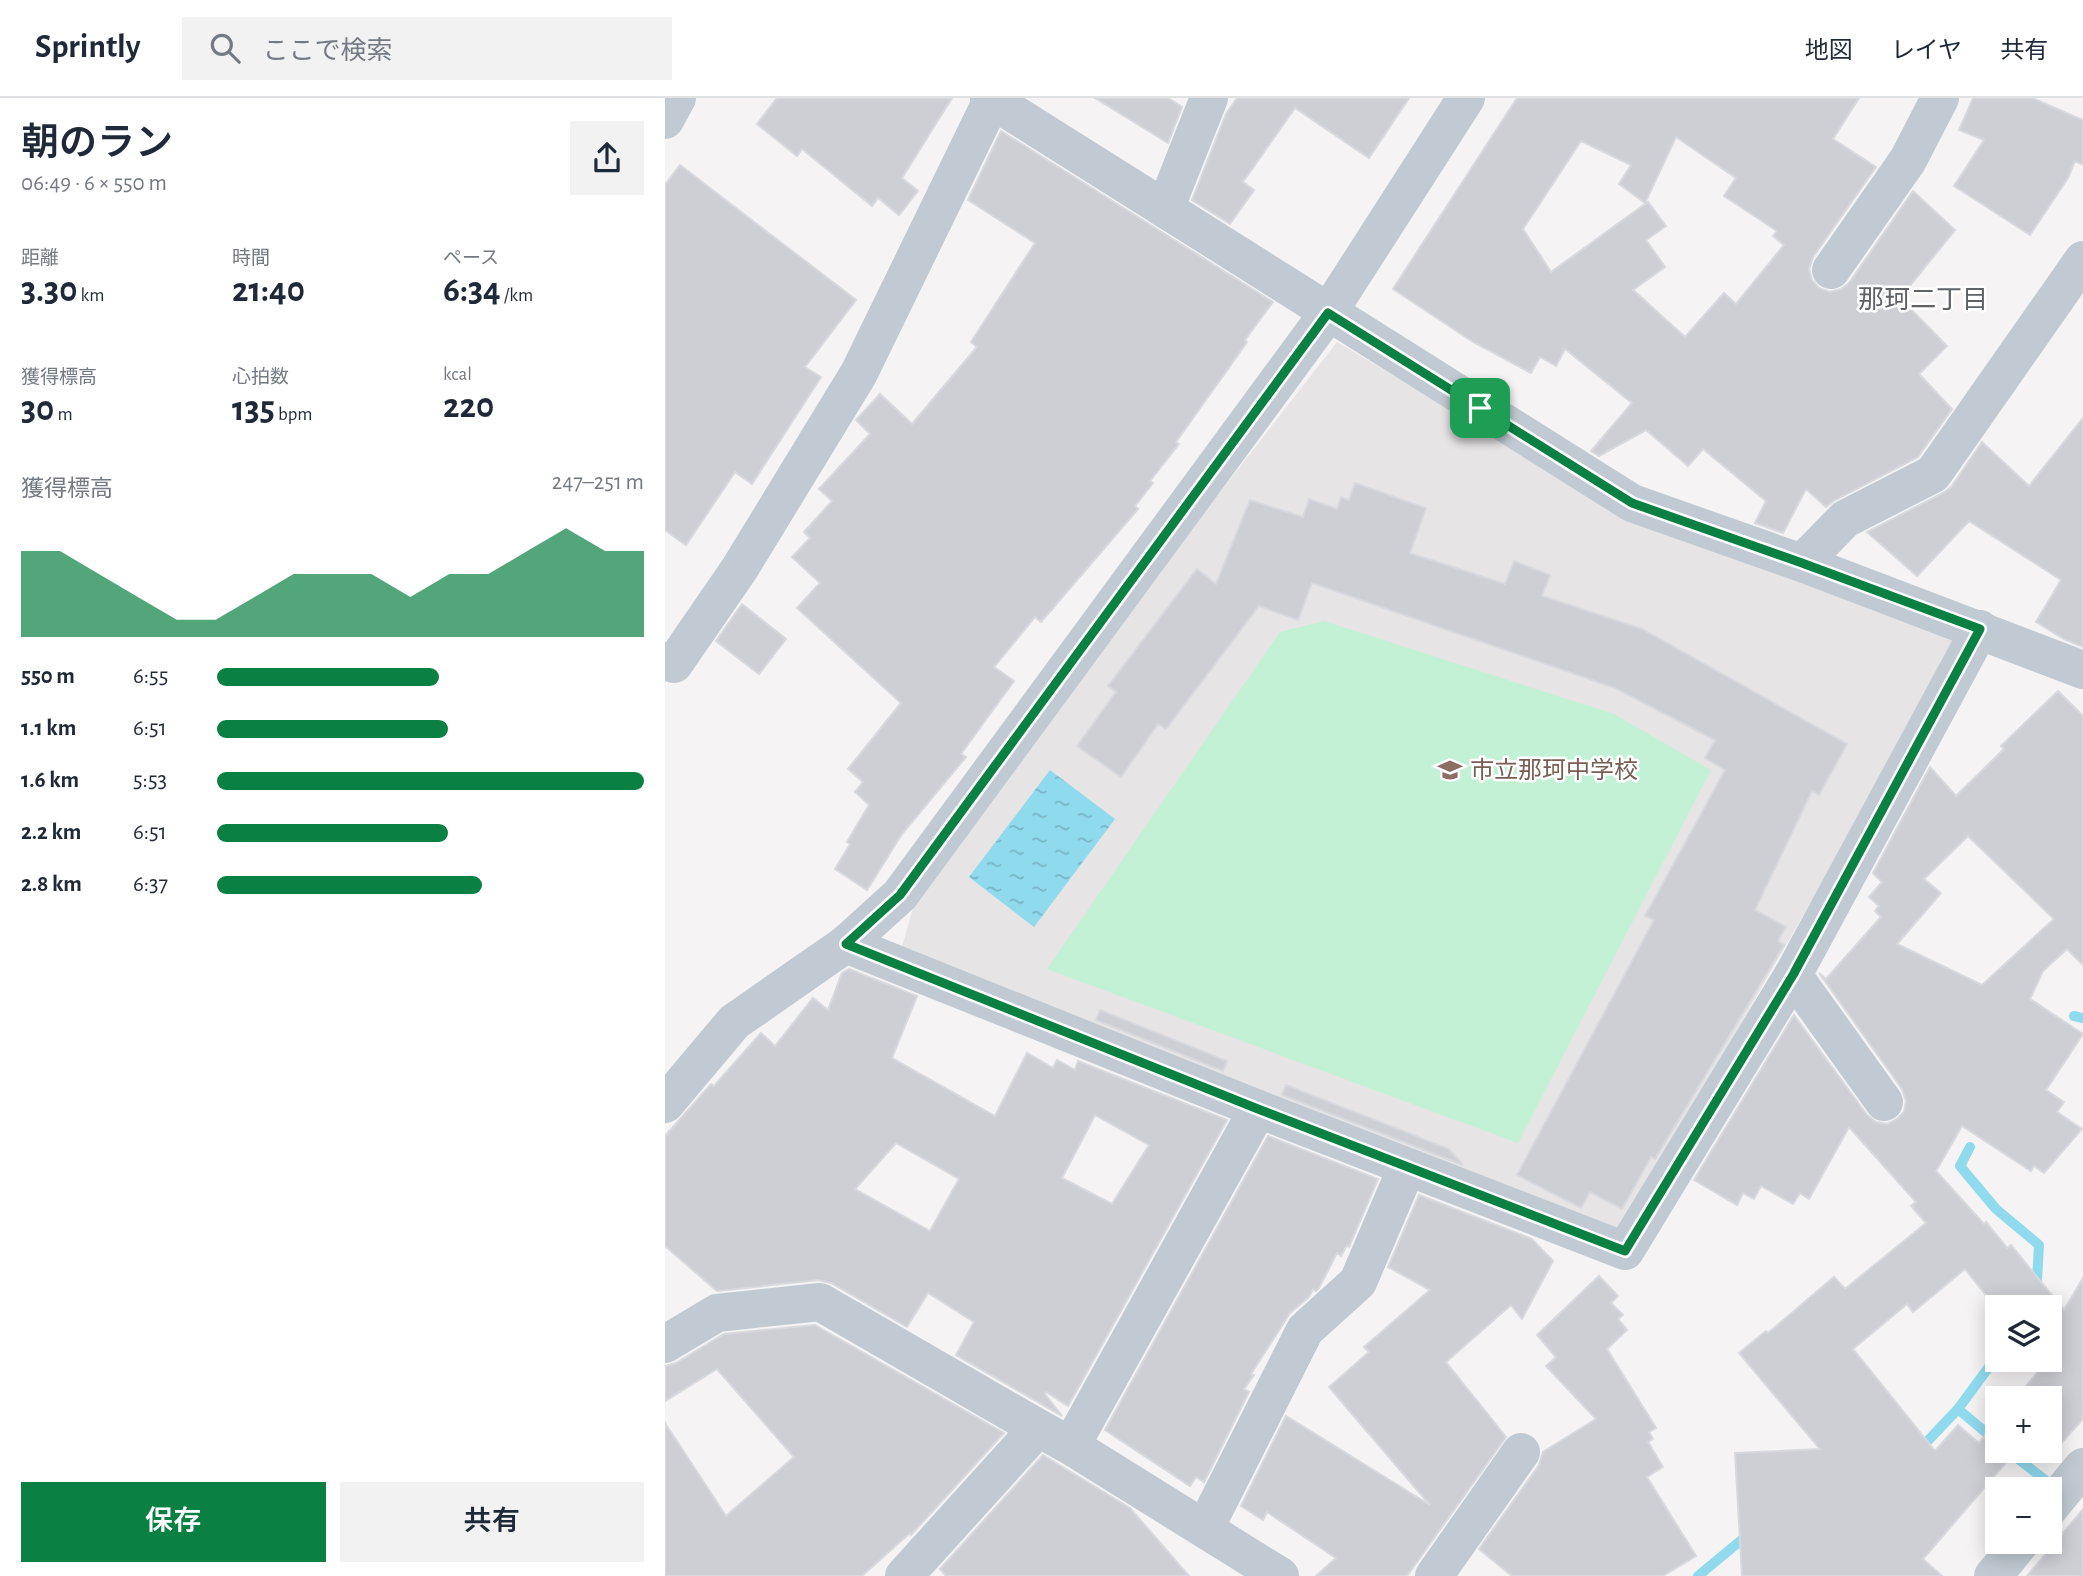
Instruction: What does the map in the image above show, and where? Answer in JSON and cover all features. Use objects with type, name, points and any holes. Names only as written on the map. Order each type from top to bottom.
[{"type":"street","points":[[665,120],[677,98]]},
{"type":"street","points":[[1165,209],[1209,98]]},
{"type":"street","points":[[665,1104],[734,1022],[846,944],[900,895],[1328,313],[1466,98]]},
{"type":"street","points":[[1831,270],[1909,160],[1940,98]]},
{"type":"street","points":[[665,662],[674,664],[740,568],[859,373],[991,99],[1632,503],[1802,563],[2083,670]]},
{"type":"street","points":[[1802,563],[1845,519],[1933,474],[2083,260]]},
{"type":"street","points":[[846,944],[1258,1109],[1625,1251],[1793,975],[1980,629]]},
{"type":"street","points":[[1793,975],[1884,1102]]},
{"type":"street","points":[[1071,1446],[1258,1109]]},
{"type":"street","points":[[1205,1528],[1305,1330],[1357,1282],[1408,1167]]},
{"type":"street","points":[[665,1344],[717,1313],[820,1302],[1071,1446],[1280,1576]]},
{"type":"street","points":[[904,1576],[1038,1428]]},
{"type":"street","points":[[1434,1576],[1521,1452]]},
{"type":"street","points":[[2062,1492],[2083,1467]]},
{"type":"street","points":[[1993,1576],[2011,1554]]},
{"type":"shaded area","name":"市立那珂中学校","points":[[1337,342],[1572,481],[1964,635],[1619,1236],[902,947],[914,904],[1207,509]]},
{"type":"green space","points":[[1324,621],[1614,714],[1711,770],[1518,1143],[1047,969],[1280,632]]},
{"type":"water","points":[[1050,770],[1115,819],[1034,927],[969,877]]},
{"type":"building","points":[[777,98],[952,98],[902,178],[918,191],[899,215],[878,198],[872,206],[802,149],[797,156],[757,124]]},
{"type":"building","points":[[1095,98],[1168,98],[1182,107],[1168,143]]},
{"type":"building","points":[[1237,98],[1409,98],[1369,158],[1295,108],[1243,182],[1254,190],[1230,224],[1192,200],[1226,114]]},
{"type":"building","points":[[1517,98],[1859,98],[1833,139],[1876,167],[1813,257],[1809,269],[1812,280],[1819,288],[1830,292],[1849,283],[1913,191],[1955,230],[1900,298],[1947,346],[1919,374],[1952,409],[1918,457],[1826,507],[1806,489],[1783,533],[1755,523],[1766,501],[1703,449],[1688,466],[1646,430],[1599,456],[1591,451],[1632,403],[1565,349],[1556,366],[1540,357],[1531,373],[1473,342],[1393,289]],"holes":[[[1676,137],[1736,178],[1724,196],[1777,231],[1773,236],[1784,245],[1736,304],[1724,293],[1685,337],[1633,290],[1665,267],[1646,240],[1666,226],[1648,202],[1551,272],[1523,229],[1581,141],[1631,165],[1619,184],[1645,203]]]},
{"type":"building","points":[[1973,98],[2032,98],[2083,120],[2083,165],[2075,161],[2068,178],[2030,235],[1954,186],[1984,140],[1959,130]]},
{"type":"building","points":[[1001,131],[1273,302],[1176,442],[1179,444],[1150,481],[1153,483],[1135,506],[1138,509],[1041,622],[1035,617],[994,667],[1014,681],[961,754],[966,757],[902,834],[867,890],[835,869],[869,805],[855,792],[863,782],[848,769],[901,703],[797,608],[820,583],[792,557],[810,538],[804,532],[832,501],[819,489],[870,434],[856,420],[880,394],[912,424],[977,347],[971,342],[1035,243],[968,200]]},
{"type":"building","points":[[680,165],[856,300],[805,367],[821,377],[752,484],[735,472],[686,545],[665,530],[665,185]]},
{"type":"building","points":[[2083,418],[2083,647],[2036,622],[2061,580],[1969,521],[1917,576],[1867,532],[1951,487],[1982,442],[2029,486]]},
{"type":"building","points":[[1355,483],[1426,508],[1410,553],[1505,584],[1514,561],[1550,575],[1542,596],[1642,629],[1847,744],[1819,795],[1812,791],[1755,910],[1786,927],[1778,941],[1784,945],[1655,1159],[1651,1157],[1622,1209],[1590,1192],[1581,1208],[1517,1175],[1654,920],[1645,916],[1725,770],[1705,758],[1715,740],[1615,688],[1312,583],[1298,620],[1259,606],[1166,729],[1158,724],[1121,777],[1077,746],[1116,692],[1108,686],[1197,569],[1216,584],[1250,500],[1303,517],[1309,499],[1337,509],[1341,497],[1349,500]]},
{"type":"building","points":[[742,604],[786,639],[759,674],[716,641]]},
{"type":"building","points":[[2058,691],[2083,716],[2083,965],[2067,949],[2043,971],[2030,999],[2083,1034],[2046,1090],[2064,1102],[2057,1112],[2082,1129],[2044,1173],[2034,1166],[2031,1171],[1962,1126],[1936,1171],[1984,1224],[1986,1222],[2007,1248],[2011,1245],[2052,1295],[1986,1295],[1965,1269],[1913,1312],[1907,1304],[1853,1349],[1935,1451],[1958,1425],[1979,1443],[1985,1436],[1985,1463],[2006,1463],[1994,1477],[1985,1477],[1985,1487],[1923,1559],[1942,1576],[1742,1576],[1735,1453],[1820,1449],[1739,1353],[1766,1331],[1768,1333],[1834,1277],[1845,1289],[1926,1223],[1911,1206],[1916,1202],[1849,1127],[1809,1199],[1800,1193],[1793,1204],[1761,1186],[1754,1199],[1743,1193],[1737,1205],[1694,1180],[1794,1015],[1867,1115],[1876,1122],[1887,1124],[1904,1112],[1906,1101],[1902,1089],[1819,973],[1826,979],[1881,917],[1875,911],[1879,906],[1869,897],[1882,882],[1873,873],[1930,767],[1956,796],[2004,749],[2001,746]],"holes":[[[1968,836],[2054,919],[1982,985],[1897,944],[1941,893],[1924,879]]]},
{"type":"building","points":[[849,969],[917,996],[892,1058],[995,1116],[1027,1053],[1053,1068],[1057,1060],[1075,1070],[1078,1061],[1227,1120],[1068,1406],[1046,1392],[1062,1416],[956,1355],[974,1322],[928,1293],[907,1327],[831,1283],[818,1280],[717,1291],[665,1246],[665,1136],[761,1033],[775,1046],[813,998],[828,1010],[842,973]],"holes":[[[1095,1115],[1149,1145],[1112,1204],[1062,1178]],[[896,1143],[959,1179],[930,1231],[855,1189]]]},
{"type":"building","points":[[1100,1010],[1227,1061],[1223,1071],[1096,1020]]},
{"type":"building","points":[[1286,1085],[1449,1149],[1463,1165],[1282,1095]]},
{"type":"building","points":[[1268,1136],[1378,1179],[1349,1247],[1347,1245],[1341,1256],[1337,1253],[1319,1288],[1316,1291],[1313,1289],[1309,1297],[1290,1313],[1251,1374],[1254,1375],[1244,1389],[1249,1392],[1204,1482],[1196,1477],[1190,1486],[1105,1430]]},
{"type":"building","points":[[1419,1195],[1532,1239],[1553,1261],[1522,1319],[1511,1305],[1446,1362],[1506,1437],[1407,1576],[1316,1576],[1336,1558],[1267,1512],[1263,1520],[1241,1506],[1286,1416],[1430,1505],[1329,1387],[1369,1352],[1364,1347],[1430,1290],[1388,1267]]},
{"type":"building","points":[[1599,1276],[1618,1296],[1611,1303],[1623,1315],[1618,1319],[1627,1330],[1607,1349],[1656,1428],[1649,1432],[1653,1439],[1648,1442],[1663,1467],[1647,1477],[1696,1556],[1663,1576],[1512,1576],[1479,1549],[1539,1465],[1543,1452],[1596,1419],[1546,1366],[1556,1357],[1537,1335]]},
{"type":"building","points":[[2083,1278],[2083,1419],[2062,1442],[2062,1386],[2026,1386],[2038,1372],[2062,1372],[2062,1308],[2064,1310]]},
{"type":"building","points":[[815,1325],[1004,1433],[911,1535],[910,1533],[862,1576],[665,1576],[665,1423],[726,1516],[794,1457],[717,1369],[665,1401],[665,1366],[676,1363],[724,1334]]},
{"type":"building","points":[[1043,1455],[1130,1508],[1189,1576],[946,1576],[940,1569]]},
{"type":"building","points":[[2083,1509],[2083,1576],[2027,1576],[2045,1554],[2062,1554],[2062,1534]]},
{"type":"waterway","points":[[2074,1016],[2083,1018]]},
{"type":"waterway","points":[[1970,1147],[1960,1166],[1996,1209],[2039,1245],[2037,1280],[2033,1289]]},
{"type":"waterway","points":[[1919,1450],[1958,1409],[1985,1372]]},
{"type":"waterway","points":[[1958,1409],[1985,1432]]},
{"type":"waterway","points":[[2023,1463],[2041,1477]]},
{"type":"waterway","points":[[1698,1576],[1751,1535]]},
{"type":"place","name":"市立那珂中学校","points":[[1450,770]]},
{"type":"district","name":"那珂二丁目","points":[[1923,299]]},
{"type":"route","points":[[1328,313],[1480,408],[1632,503],[1980,629],[1793,975],[1625,1251],[1258,1109],[846,944],[900,895],[1328,313]]}]
